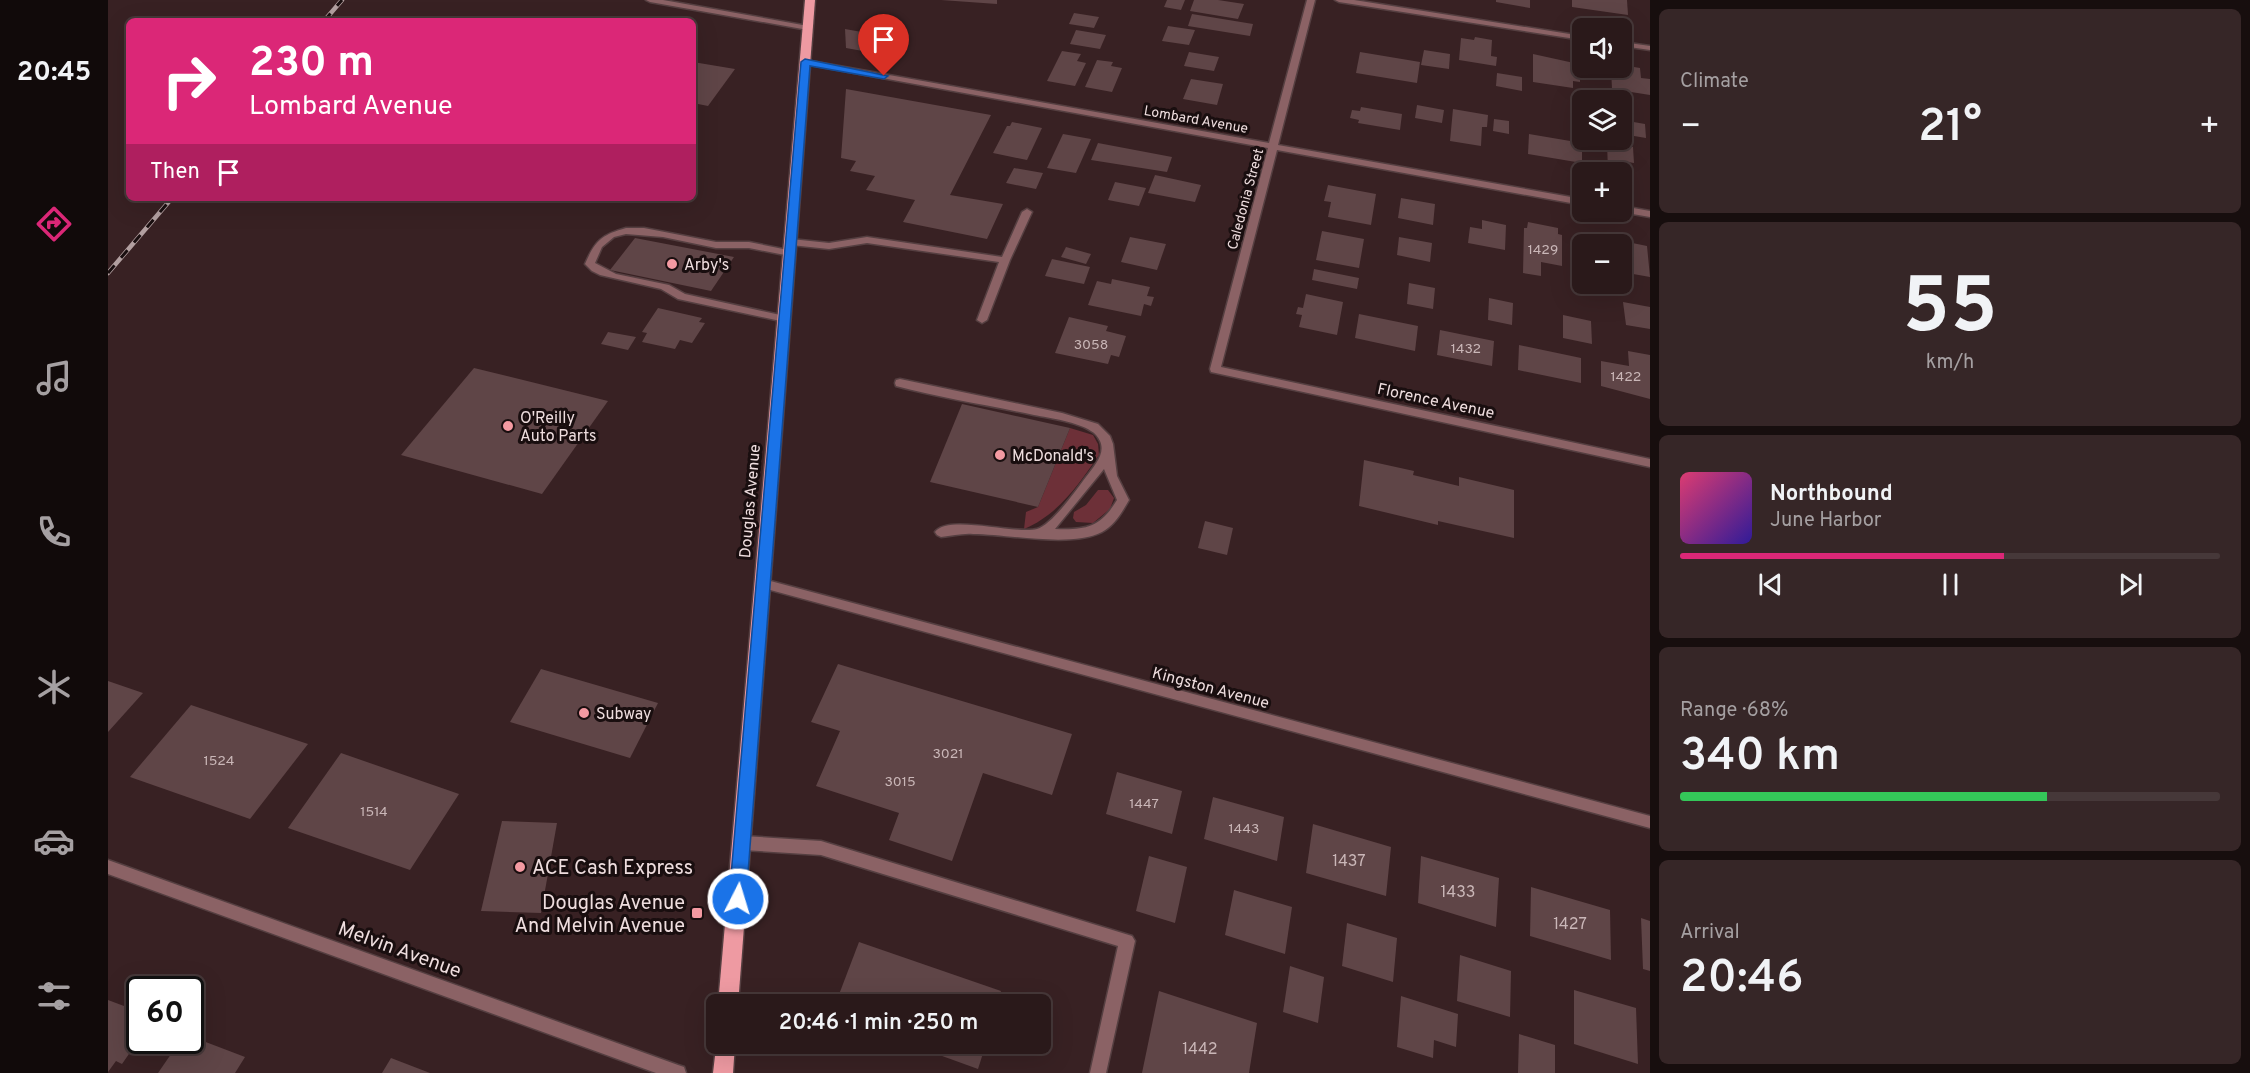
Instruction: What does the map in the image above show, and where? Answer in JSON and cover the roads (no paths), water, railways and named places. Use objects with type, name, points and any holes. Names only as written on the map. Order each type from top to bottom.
[{"type":"main road","name":"Douglas Avenue","points":[[729,994],[810,0]]},
{"type":"main road","points":[[723,1073],[724,1054]]},
{"type":"street","points":[[650,0],[808,28]]},
{"type":"street","name":"Caledonia Street","points":[[1215,369],[1311,0]]},
{"type":"street","points":[[1339,0],[1572,36]]},
{"type":"street","points":[[1632,45],[1650,48]]},
{"type":"street","name":"Lombard Avenue","points":[[805,62],[1572,200]]},
{"type":"street","points":[[1632,211],[1650,214]]},
{"type":"street","points":[[982,320],[1005,260],[1027,212]]},
{"type":"street","points":[[784,318],[682,297],[668,288],[605,274],[593,269],[590,264],[592,251],[610,236],[641,230],[716,245],[747,244],[790,248],[829,246],[867,240],[1005,260]]},
{"type":"street","name":"Florence Avenue","points":[[1215,369],[1650,463]]},
{"type":"street","points":[[900,383],[1062,417],[1094,427],[1104,436],[1111,476],[1123,500],[1107,525],[1090,533],[1016,534],[973,529],[941,532]]},
{"type":"street","points":[[1040,534],[1070,506],[1107,456]]},
{"type":"street","name":"Kingston Avenue","points":[[763,584],[1650,822]]},
{"type":"street","points":[[742,843],[821,849],[1127,941],[1098,1073]]},
{"type":"street","name":"Melvin Avenue","points":[[108,867],[678,1073]]},
{"type":"railway","points":[[327,18],[342,0]]},
{"type":"railway","points":[[108,273],[169,201]]},
{"type":"place","name":"Arby's","points":[[672,264]]},
{"type":"place","name":"O'Reilly Auto Parts","points":[[508,426]]},
{"type":"place","name":"McDonald's","points":[[1000,455]]},
{"type":"place","name":"Subway","points":[[584,713]]},
{"type":"place","name":"ACE Cash Express","points":[[520,867]]},
{"type":"place","name":"Douglas Avenue And Melvin Avenue","points":[[697,913]]}]
